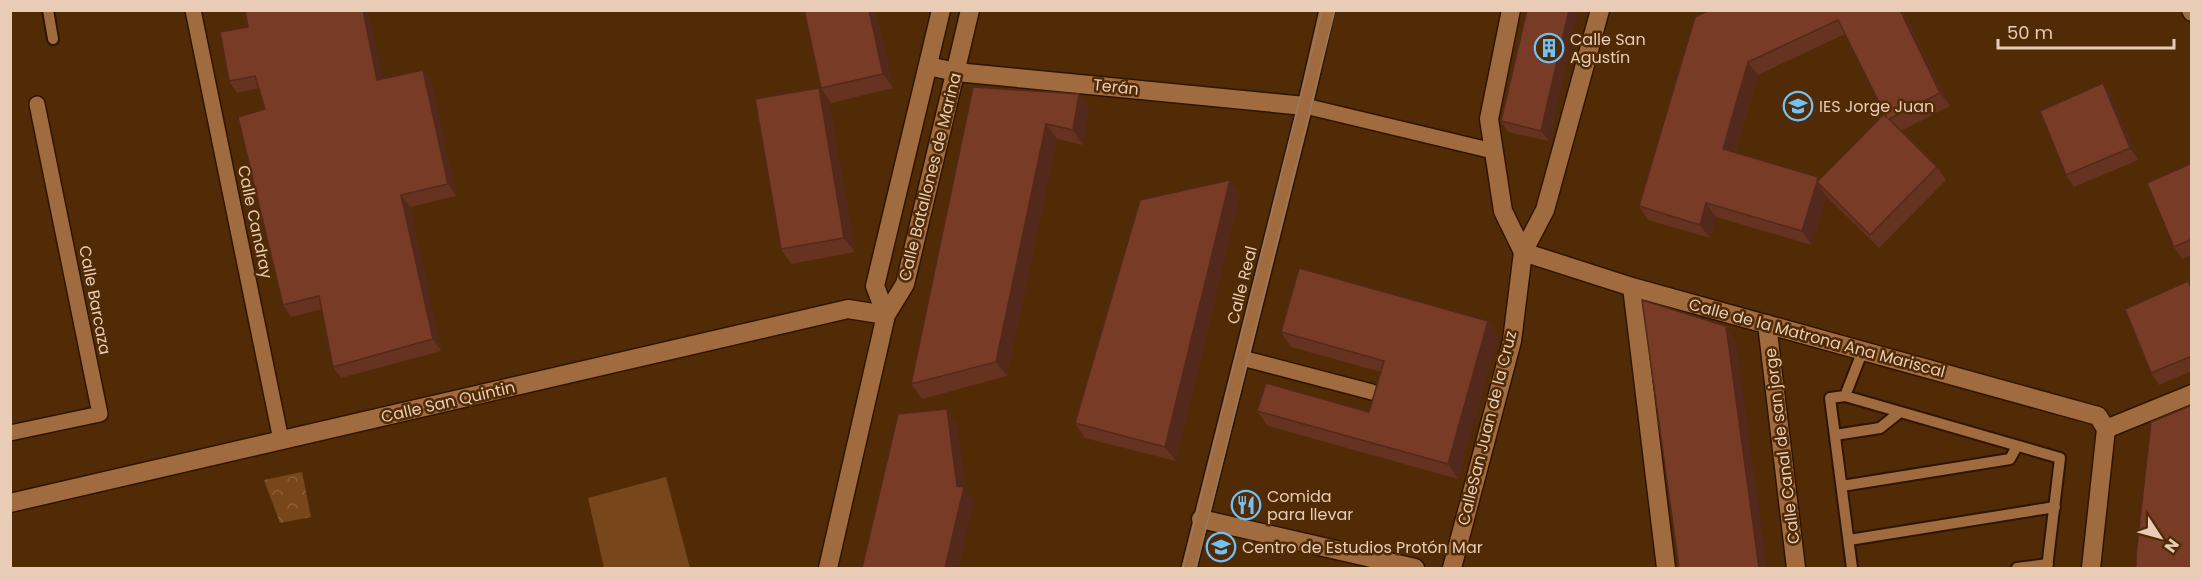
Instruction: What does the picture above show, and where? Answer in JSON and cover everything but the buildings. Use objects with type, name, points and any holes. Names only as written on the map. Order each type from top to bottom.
[{"type":"street","name":"Calle Candray","points":[[193,10],[281,440]]},
{"type":"street","name":"Calle Batallones de Marina","points":[[886,315],[875,286],[940,10]]},
{"type":"street","name":"Calle Batallones de Marina","points":[[886,315],[905,284],[970,10]]},
{"type":"street","name":"Calle Real","points":[[1189,568],[1327,10]]},
{"type":"street","points":[[1511,10],[1489,119],[1503,211],[1523,252]]},
{"type":"street","points":[[1523,252],[1545,210],[1600,10]]},
{"type":"street","name":"Terán","points":[[928,66],[956,72],[1305,106]]},
{"type":"street","name":"Calle Barcaza","points":[[10,433],[100,414],[37,104]]},
{"type":"street","points":[[1305,106],[1493,151]]},
{"type":"street","name":"Calle de la Matrona Ana Mariscal","points":[[1523,252],[1632,287],[2098,416],[2106,429]]},
{"type":"street","name":"CalleSan Juan de la Cruz","points":[[1452,568],[1512,340],[1523,252]]},
{"type":"street","points":[[1632,287],[1666,568]]},
{"type":"street","name":"Calle San Quintin","points":[[11,500],[848,309],[886,315]]},
{"type":"street","points":[[828,568],[886,315]]},
{"type":"street","name":"Calle Canal de san jorge","points":[[1767,324],[1796,568]]},
{"type":"street","points":[[1242,358],[1372,392]]},
{"type":"street","points":[[2091,568],[2106,429],[2192,394]]},
{"type":"street","points":[[1201,519],[1415,568]]},
{"type":"lane","points":[[48,10],[53,39]]},
{"type":"lane","points":[[1845,396],[1863,350]]},
{"type":"lane","points":[[1852,568],[1830,398],[1845,396],[2060,458],[2048,566],[2017,568]]},
{"type":"lane","points":[[1835,435],[1880,428],[1900,412]]},
{"type":"lane","points":[[1842,486],[2010,459],[2018,446]]},
{"type":"lane","points":[[1849,540],[2055,507]]},
{"type":"green space","points":[[302,472],[311,517],[280,523],[264,480]]},
{"type":"green space","points":[[666,477],[690,568],[604,568],[588,498]]},
{"type":"tram line","points":[[1183,568],[1322,10]]},
{"type":"tram line","points":[[1196,568],[1335,10]]},
{"type":"place","name":"Calle San Agustín","points":[[1549,48]]},
{"type":"place","name":"IES Jorge Juan","points":[[1798,106]]},
{"type":"place","name":"Comida para llevar","points":[[1246,505]]},
{"type":"place","name":"Centro de Estudios Protón Mar","points":[[1221,547]]}]
